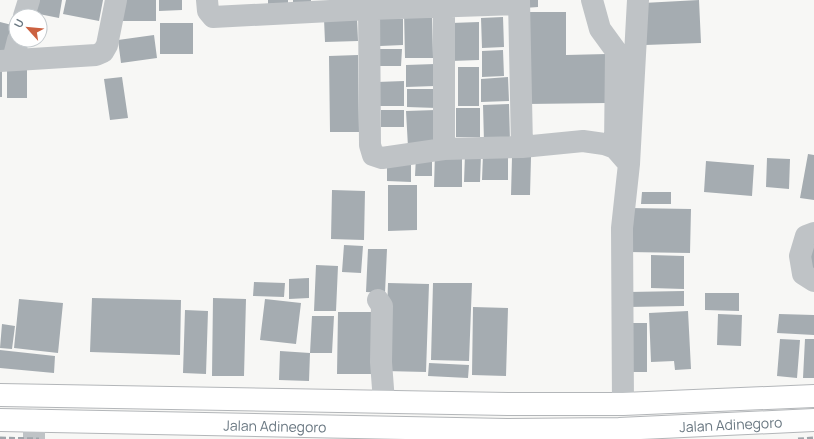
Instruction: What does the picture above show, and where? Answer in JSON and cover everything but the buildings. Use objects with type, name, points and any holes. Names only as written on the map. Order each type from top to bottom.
[{"type":"highway","name":"Jalan Adinegoro","points":[[0,395],[508,404],[623,404],[814,396]]},
{"type":"highway","points":[[446,430],[454,415],[453,408],[448,403]]},
{"type":"highway","points":[[506,430],[502,417],[508,404]]},
{"type":"highway","name":"Jalan Adinegoro","points":[[0,420],[34,430],[506,430],[619,429],[814,420]]},
{"type":"street","points":[[10,54],[96,55],[104,52],[107,45],[116,0]]},
{"type":"street","points":[[207,0],[208,10],[213,16],[369,4],[519,2],[522,147]]},
{"type":"street","points":[[592,0],[600,29],[616,51],[615,148]]},
{"type":"street","points":[[623,404],[622,228],[629,164],[638,0]]},
{"type":"street","points":[[444,3],[444,149]]},
{"type":"street","points":[[369,4],[370,145],[373,155],[382,158],[444,149],[522,147],[583,141],[604,144],[615,148],[629,164]]},
{"type":"street","points":[[814,233],[806,236],[800,256],[803,274],[814,281]]},
{"type":"street","points":[[378,300],[382,306],[381,362],[384,402]]},
{"type":"railway","points":[[0,438],[39,439]]},
{"type":"railway","points":[[798,439],[814,438]]}]
